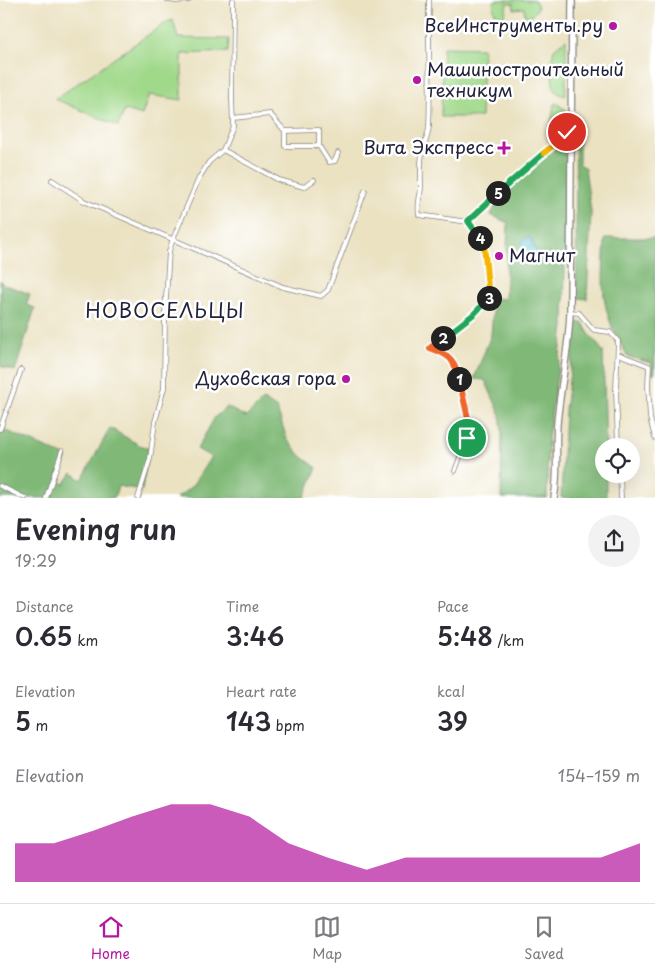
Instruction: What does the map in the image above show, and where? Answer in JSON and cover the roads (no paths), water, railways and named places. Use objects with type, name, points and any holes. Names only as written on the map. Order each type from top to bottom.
[{"type":"main road","points":[[554,498],[557,484],[557,425],[568,353],[570,312],[572,0]]},
{"type":"street","points":[[168,0],[189,0]]},
{"type":"street","points":[[138,498],[150,459],[155,422],[164,388],[169,251],[199,178],[209,162],[223,150],[233,126],[233,0]]},
{"type":"street","points":[[429,0],[429,130],[422,154],[420,189],[417,201],[419,215],[468,221],[530,164],[571,130]]},
{"type":"street","points":[[233,118],[270,114],[285,130],[285,146],[320,146]]},
{"type":"street","points":[[285,130],[319,130],[320,146],[329,162],[335,161],[338,153]]},
{"type":"street","points":[[223,150],[279,180],[304,188],[314,180]]},
{"type":"street","points":[[52,180],[84,201],[173,238],[282,287],[322,296],[328,290],[366,191]]},
{"type":"street","points":[[455,471],[470,427],[456,369],[448,354],[430,348],[489,300],[484,244],[468,221]]},
{"type":"street","points":[[570,312],[579,313],[594,330],[613,333],[618,341],[616,390],[618,438]]},
{"type":"street","points":[[618,354],[649,366],[650,418],[655,438]]},
{"type":"street","points":[[0,429],[21,370]]},
{"type":"street","points":[[46,498],[62,451]]},
{"type":"street","points":[[620,483],[620,498]]},
{"type":"street","points":[[0,486],[25,498]]},
{"type":"water","points":[[530,237],[535,249],[542,255],[537,261],[527,262],[521,243],[524,239]]},
{"type":"place","name":"ВсеИнструменты.ру","points":[[613,26]]},
{"type":"place","name":"Машиностроительный техникум","points":[[417,80]]},
{"type":"place","name":"Вита Экспресс","points":[[504,148]]},
{"type":"place","name":"Магнит","points":[[499,256]]},
{"type":"place","name":"Духовская гора","points":[[346,379]]},
{"type":"district","name":"НОВОСЕЛЬЦЫ","points":[[165,311]]}]
